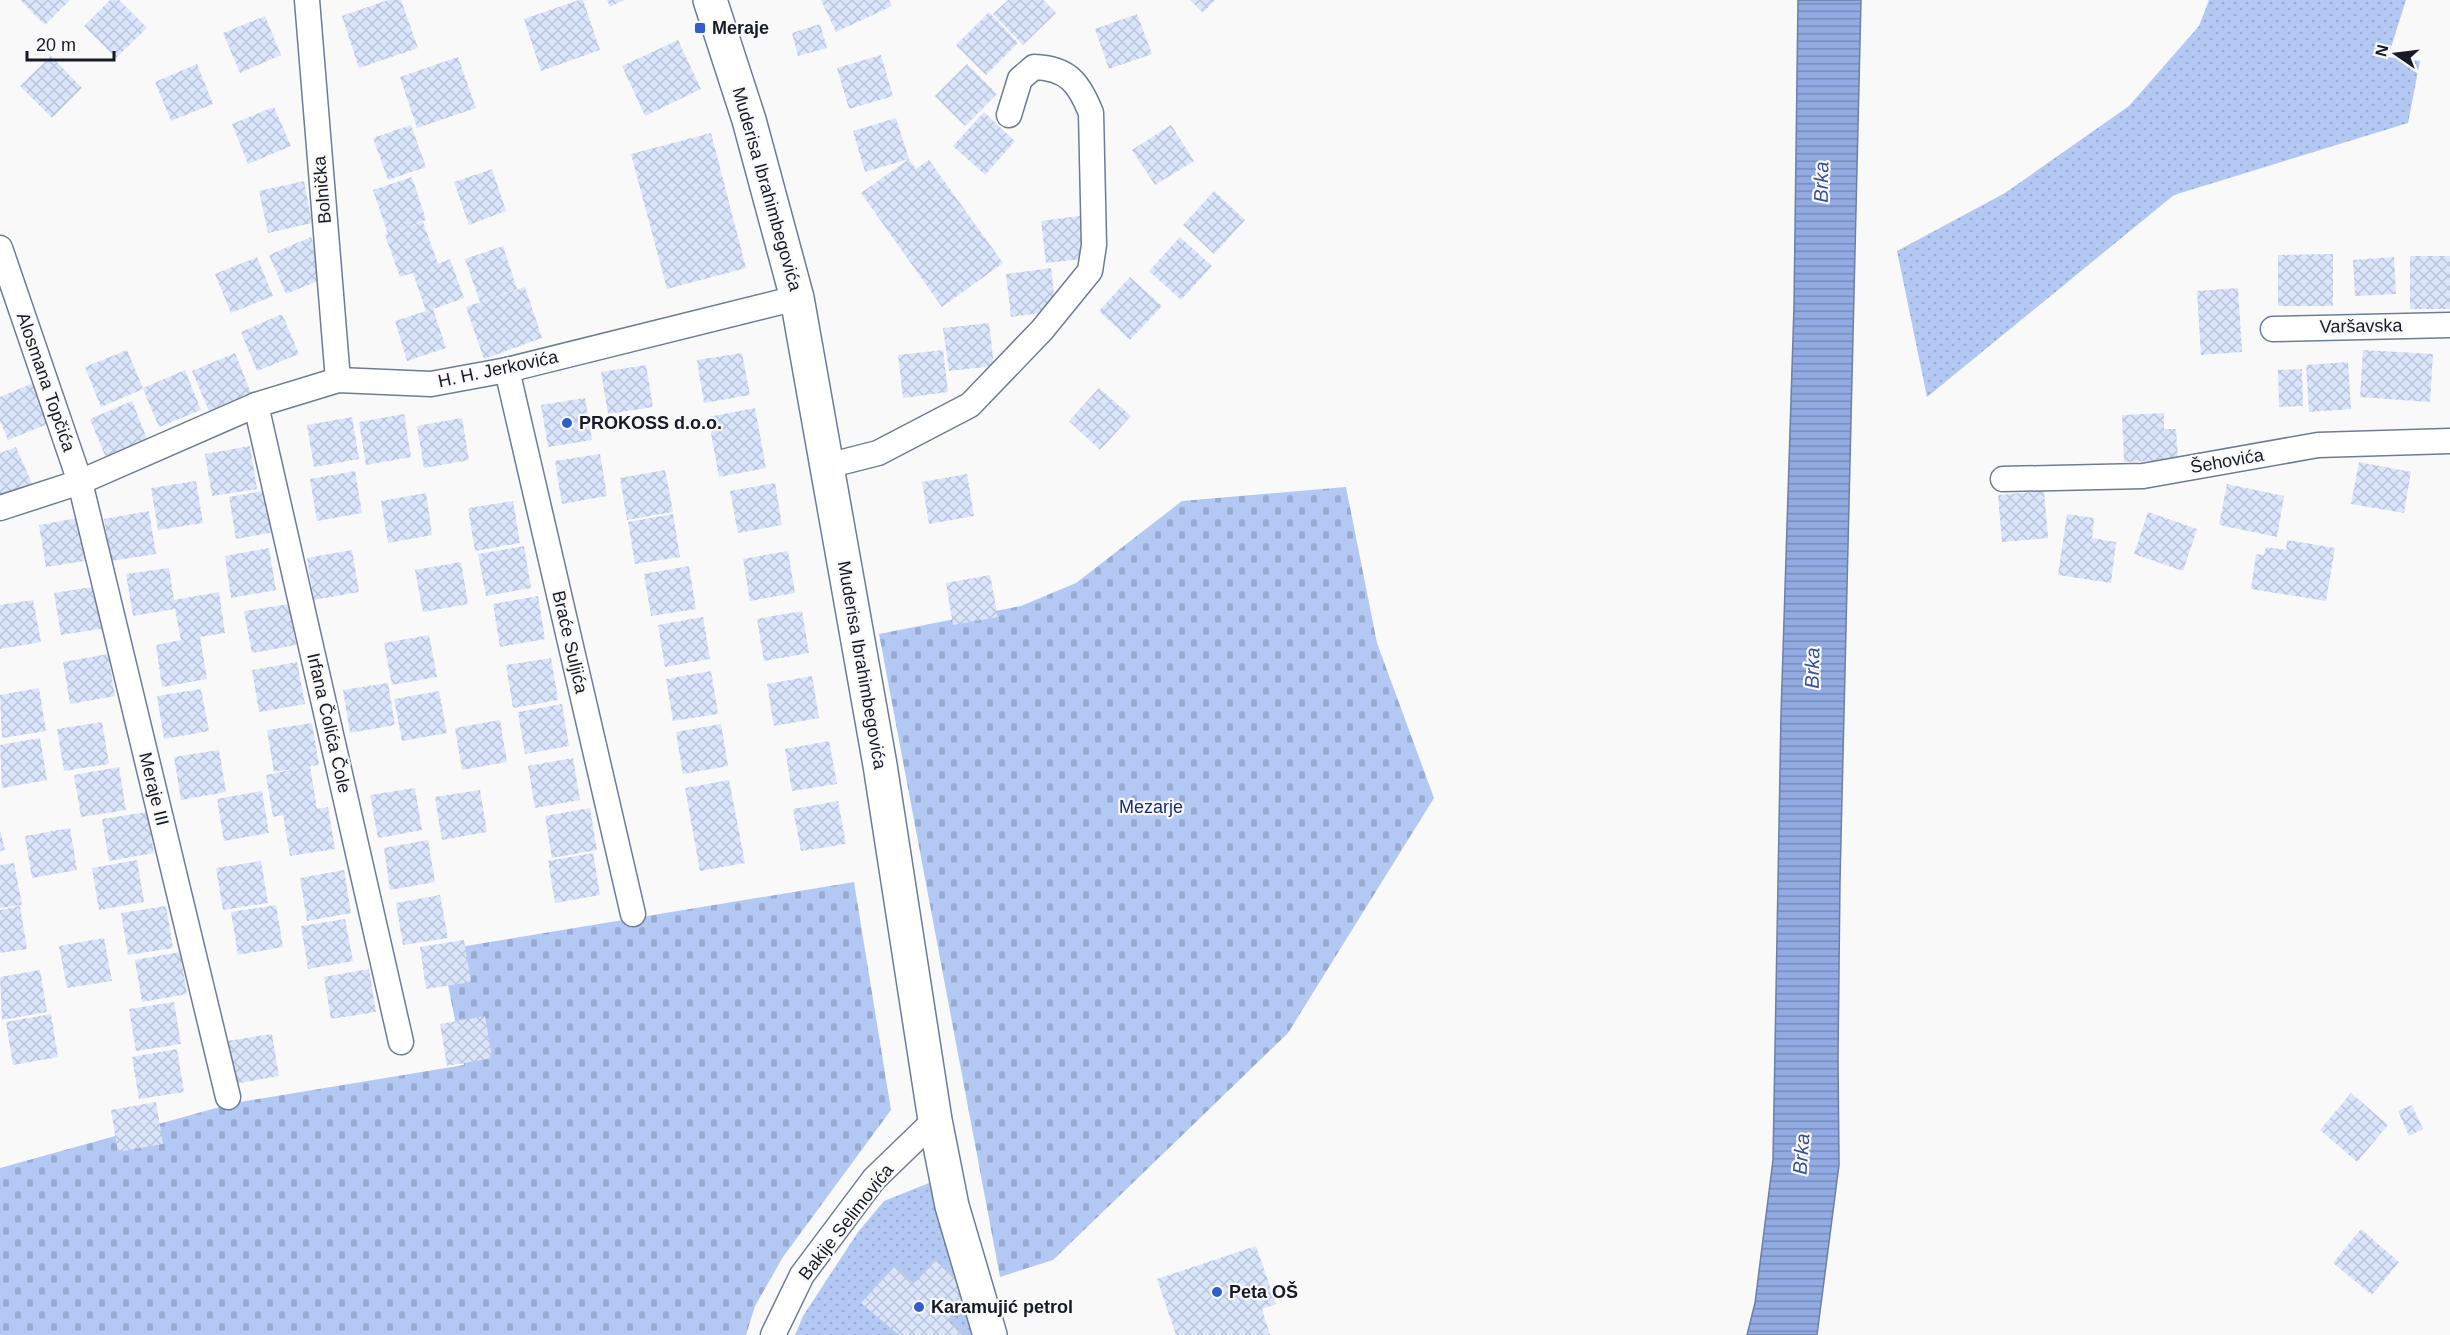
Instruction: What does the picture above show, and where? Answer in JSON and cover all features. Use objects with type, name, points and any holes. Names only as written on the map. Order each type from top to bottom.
[{"type":"main road","name":"Muderisa Ibrahimbegovića","points":[[710,0],[749,120],[797,298],[880,765],[935,1120],[952,1206],[990,1335]]},
{"type":"street","name":"Bolnička","points":[[307,0],[338,380]]},
{"type":"street","points":[[827,466],[878,453],[970,405],[1042,330],[1090,271],[1094,245],[1091,113],[1083,94],[1068,77],[1053,68],[1034,68],[1020,79],[1009,115]]},
{"type":"street","name":"Alosmana Topčića","points":[[0,248],[80,482]]},
{"type":"street","name":"H. H. Jerkovića","points":[[0,508],[80,482],[256,405],[338,380],[431,384],[507,370],[797,298]]},
{"type":"street","name":"Varšavska","points":[[2273,328],[2450,325]]},
{"type":"street","name":"Braće Suljića","points":[[507,370],[633,914]]},
{"type":"street","name":"Irfana Čolića Čole","points":[[256,405],[401,1042]]},
{"type":"street","name":"Šehovića","points":[[2003,479],[2143,476],[2318,445],[2450,441]]},
{"type":"street","name":"Meraje III","points":[[80,482],[228,1097]]},
{"type":"street","name":"Bakije Selimovića","points":[[773,1335],[802,1275],[874,1179],[935,1120]]},
{"type":"green space","points":[[2209,0],[2406,0],[2388,57],[2420,61],[2408,123],[2174,195],[1927,397],[1897,251],[2005,193],[2129,106],[2199,26]]},
{"type":"green space","name":"Mezarje","points":[[1346,487],[1377,643],[1434,798],[1288,1033],[1053,1260],[1000,1277],[879,634],[1021,606],[1076,583],[1182,501]]},
{"type":"green space","points":[[854,882],[891,1110],[783,1257],[755,1306],[746,1335],[0,1335],[0,1168],[234,1103],[464,1065],[441,950]]},
{"type":"green space","points":[[939,1179],[981,1335],[795,1335],[803,1316],[858,1232],[884,1201]]},
{"type":"water","name":"Brka","points":[[1798,0],[1861,0],[1840,881],[1839,1165],[1817,1335],[1747,1335],[1755,1303],[1773,1160],[1781,714],[1794,306]]},
{"type":"building","points":[[20,0],[70,0],[45,25]]},
{"type":"building","points":[[110,0],[119,0],[147,28],[116,58],[84,26]]},
{"type":"building","points":[[388,0],[401,0],[418,48],[359,68],[342,16]]},
{"type":"building","points":[[583,0],[600,50],[541,71],[524,19]]},
{"type":"building","points":[[607,0],[624,0],[610,7]]},
{"type":"building","points":[[821,0],[889,0],[892,6],[836,32]]},
{"type":"building","points":[[1008,0],[1043,0],[1056,13],[1023,45],[993,14]]},
{"type":"building","points":[[1190,0],[1215,0],[1203,13]]},
{"type":"building","points":[[989,12],[1018,43],[986,75],[956,45]]},
{"type":"building","points":[[1137,14],[1152,54],[1109,69],[1095,29]]},
{"type":"building","points":[[265,16],[281,55],[240,73],[223,33]]},
{"type":"building","points":[[820,24],[827,48],[798,56],[792,33]]},
{"type":"building","points":[[678,40],[701,89],[645,116],[622,66]]},
{"type":"building","points":[[881,55],[893,96],[849,109],[837,68]]},
{"type":"building","points":[[51,56],[82,88],[52,118],[20,86]]},
{"type":"building","points":[[458,57],[476,108],[417,128],[400,77]]},
{"type":"building","points":[[197,64],[213,104],[171,121],[155,82]]},
{"type":"building","points":[[967,64],[997,94],[965,126],[935,96]]},
{"type":"building","points":[[274,107],[291,146],[248,164],[232,124]]},
{"type":"building","points":[[984,112],[1015,141],[985,175],[953,146]]},
{"type":"building","points":[[896,118],[909,159],[865,172],[853,131]]},
{"type":"building","points":[[411,125],[426,167],[388,180],[373,138]]},
{"type":"building","points":[[1171,125],[1194,161],[1155,185],[1132,150]]},
{"type":"building","points":[[711,133],[746,268],[667,289],[631,154]]},
{"type":"building","points":[[909,159],[916,169],[929,160],[1003,263],[942,307],[861,193]]},
{"type":"building","points":[[492,169],[506,211],[469,225],[454,182]]},
{"type":"building","points":[[412,177],[426,220],[394,232],[423,222],[438,264],[450,259],[464,298],[433,309],[446,348],[407,361],[395,321],[426,311],[413,273],[400,277],[385,235],[388,234],[373,190]]},
{"type":"building","points":[[304,181],[312,223],[268,233],[259,191]]},
{"type":"building","points":[[1214,191],[1245,220],[1214,254],[1183,225]]},
{"type":"building","points":[[1086,215],[1091,258],[1046,263],[1041,221]]},
{"type":"building","points":[[311,237],[328,277],[286,294],[269,255]]},
{"type":"building","points":[[1180,237],[1212,266],[1181,300],[1149,271]]},
{"type":"building","points":[[503,246],[517,289],[480,302],[465,259]]},
{"type":"building","points":[[2333,254],[2333,306],[2278,306],[2278,255]]},
{"type":"building","points":[[2410,256],[2450,256],[2450,309],[2410,309]]},
{"type":"building","points":[[257,257],[273,296],[231,313],[215,274]]},
{"type":"building","points":[[2394,257],[2396,294],[2355,296],[2353,260]]},
{"type":"building","points":[[1051,268],[1056,311],[1011,317],[1006,274]]},
{"type":"building","points":[[1130,277],[1162,306],[1130,340],[1099,311]]},
{"type":"building","points":[[525,287],[542,338],[484,359],[466,307]]},
{"type":"building","points":[[2238,288],[2242,352],[2201,355],[2197,291]]},
{"type":"building","points":[[282,314],[299,354],[257,371],[241,332]]},
{"type":"building","points":[[989,323],[994,366],[949,371],[943,328]]},
{"type":"building","points":[[127,350],[143,388],[185,370],[201,410],[159,427],[143,389],[101,407],[85,367]]},
{"type":"building","points":[[943,350],[948,392],[903,398],[898,355]]},
{"type":"building","points":[[2363,350],[2433,354],[2430,402],[2360,397]]},
{"type":"building","points":[[235,353],[251,393],[209,411],[192,371]]},
{"type":"building","points":[[742,353],[750,395],[704,403],[697,360]]},
{"type":"building","points":[[2348,362],[2351,409],[2309,412],[2306,365]]},
{"type":"building","points":[[646,365],[653,407],[608,414],[601,372]]},
{"type":"building","points":[[2302,369],[2303,406],[2279,407],[2278,370]]},
{"type":"building","points":[[33,383],[50,423],[8,440],[0,421],[0,397]]},
{"type":"building","points":[[1099,388],[1131,416],[1100,450],[1069,421]]},
{"type":"building","name":"PROKOSS d.o.o.","points":[[585,398],[592,440],[548,447],[541,405]]},
{"type":"building","points":[[132,401],[148,441],[106,458],[90,419]]},
{"type":"building","points":[[755,408],[766,468],[719,477],[708,417]]},
{"type":"building","points":[[2164,413],[2164,429],[2176,429],[2178,460],[2124,462],[2122,415]]},
{"type":"building","points":[[404,414],[411,457],[366,465],[359,422]]},
{"type":"building","points":[[352,417],[359,459],[314,467],[307,425]]},
{"type":"building","points":[[462,418],[469,460],[424,468],[417,426]]},
{"type":"building","points":[[250,446],[257,489],[212,496],[205,454]]},
{"type":"building","points":[[16,447],[33,486],[0,500],[0,453]]},
{"type":"building","points":[[600,454],[607,496],[562,504],[555,461]]},
{"type":"building","points":[[2359,462],[2411,472],[2404,513],[2351,504]]},
{"type":"building","points":[[665,470],[673,512],[627,520],[620,478]]},
{"type":"building","points":[[355,471],[362,513],[317,521],[310,479]]},
{"type":"building","points":[[967,474],[974,516],[929,524],[922,482]]},
{"type":"building","points":[[196,481],[203,523],[158,530],[151,488]]},
{"type":"building","points":[[775,483],[782,525],[738,533],[730,491]]},
{"type":"building","points":[[2227,484],[2284,496],[2277,537],[2219,525]]},
{"type":"building","points":[[274,489],[281,531],[236,539],[229,497]]},
{"type":"building","points":[[2044,491],[2048,538],[2002,542],[1998,495]]},
{"type":"building","points":[[426,493],[432,535],[388,543],[381,501]]},
{"type":"building","points":[[513,501],[520,543],[475,551],[468,508]]},
{"type":"building","points":[[149,511],[156,554],[111,561],[104,519]]},
{"type":"building","points":[[2148,512],[2197,529],[2183,571],[2134,554]]},
{"type":"building","points":[[673,514],[680,557],[635,564],[628,522]]},
{"type":"building","points":[[2067,514],[2094,518],[2092,538],[2116,542],[2111,583],[2058,575]]},
{"type":"building","points":[[84,517],[91,560],[46,567],[39,525]]},
{"type":"building","points":[[2287,540],[2335,548],[2326,601],[2251,589],[2256,554],[2264,555],[2266,547],[2286,550]]},
{"type":"building","points":[[524,546],[531,588],[486,596],[478,554]]},
{"type":"building","points":[[269,548],[276,590],[231,598],[225,556]]},
{"type":"building","points":[[352,550],[359,592],[314,600],[307,558]]},
{"type":"building","points":[[788,551],[795,593],[750,601],[743,559]]},
{"type":"building","points":[[461,562],[468,604],[423,612],[415,570]]},
{"type":"building","points":[[689,566],[696,609],[651,616],[644,574]]},
{"type":"building","points":[[169,568],[174,600],[219,592],[225,633],[200,637],[207,679],[162,687],[156,645],[181,640],[175,609],[133,616],[126,574]]},
{"type":"building","points":[[990,575],[998,617],[953,625],[946,583]]},
{"type":"building","points":[[99,586],[106,628],[61,635],[54,593]]},
{"type":"building","points":[[538,596],[545,639],[500,647],[493,604]]},
{"type":"building","points":[[33,600],[41,642],[0,649],[0,605]]},
{"type":"building","points":[[289,604],[296,645],[252,653],[244,611]]},
{"type":"building","points":[[802,611],[809,653],[764,661],[757,619]]},
{"type":"building","points":[[703,617],[710,659],[665,667],[658,625]]},
{"type":"building","points":[[429,635],[437,677],[392,685],[384,643]]},
{"type":"building","points":[[108,654],[115,696],[70,704],[63,662]]},
{"type":"building","points":[[551,658],[558,700],[513,708],[506,665]]},
{"type":"building","points":[[297,662],[305,704],[259,712],[252,670]]},
{"type":"building","points":[[711,671],[718,714],[673,721],[666,679]]},
{"type":"building","points":[[812,676],[819,718],[774,726],[767,684]]},
{"type":"building","points":[[388,683],[395,725],[350,733],[343,690]]},
{"type":"building","points":[[39,688],[46,731],[2,738],[0,695]]},
{"type":"building","points":[[201,689],[209,731],[164,739],[157,696]]},
{"type":"building","points":[[439,691],[447,733],[402,741],[394,699]]},
{"type":"building","points":[[562,704],[569,746],[525,754],[518,712]]},
{"type":"building","points":[[500,720],[507,762],[462,770],[455,728]]},
{"type":"building","points":[[102,722],[109,764],[64,771],[57,729]]},
{"type":"building","points":[[312,723],[319,765],[310,766],[317,809],[328,807],[335,849],[290,856],[283,815],[273,817],[266,775],[300,768],[274,772],[267,730]]},
{"type":"building","points":[[721,724],[728,766],[683,774],[676,732]]},
{"type":"building","points":[[40,738],[47,780],[2,788],[0,745]]},
{"type":"building","points":[[829,741],[837,784],[792,791],[785,749]]},
{"type":"building","points":[[219,750],[226,792],[181,800],[174,757]]},
{"type":"building","points":[[573,758],[580,800],[535,808],[528,766]]},
{"type":"building","points":[[119,767],[126,810],[81,817],[74,775]]},
{"type":"building","points":[[729,780],[745,863],[700,871],[685,788]]},
{"type":"building","points":[[415,788],[422,830],[378,838],[370,795]]},
{"type":"building","points":[[480,790],[487,832],[442,840],[435,797]]},
{"type":"building","points":[[262,791],[269,833],[224,841],[217,799]]},
{"type":"building","points":[[838,801],[846,844],[801,851],[793,809]]},
{"type":"building","points":[[590,808],[597,850],[552,858],[545,816]]},
{"type":"building","points":[[147,812],[154,853],[109,861],[102,819]]},
{"type":"building","points":[[70,828],[77,870],[32,878],[25,836]]},
{"type":"building","points":[[0,830],[5,850],[0,851]]},
{"type":"building","points":[[428,840],[435,882],[390,890],[384,848]]},
{"type":"building","points":[[593,853],[600,895],[555,903],[548,861]]},
{"type":"building","points":[[137,860],[144,902],[99,910],[92,868]]},
{"type":"building","points":[[261,861],[268,903],[223,910],[216,868]]},
{"type":"building","points":[[14,863],[22,905],[0,908],[0,865]]},
{"type":"building","points":[[344,870],[351,913],[307,921],[300,878]]},
{"type":"building","points":[[440,895],[448,938],[403,945],[396,903]]},
{"type":"building","points":[[276,905],[283,947],[238,955],[231,912]]},
{"type":"building","points":[[20,906],[27,949],[0,953],[0,910]]},
{"type":"building","points":[[166,906],[173,948],[128,955],[121,913]]},
{"type":"building","points":[[345,919],[353,961],[308,969],[301,926]]},
{"type":"building","points":[[104,938],[112,981],[67,988],[59,946]]},
{"type":"building","points":[[464,940],[471,982],[426,989],[420,947]]},
{"type":"building","points":[[180,952],[187,994],[142,1002],[135,960]]},
{"type":"building","points":[[369,969],[376,1012],[331,1019],[324,977]]},
{"type":"building","points":[[40,970],[47,1012],[2,1020],[0,977]]},
{"type":"building","points":[[174,1002],[181,1044],[136,1051],[129,1009]]},
{"type":"building","points":[[51,1014],[58,1057],[13,1065],[6,1022]]},
{"type":"building","points":[[485,1016],[492,1058],[447,1066],[440,1024]]},
{"type":"building","points":[[272,1034],[279,1076],[234,1084],[227,1041]]},
{"type":"building","points":[[177,1049],[184,1092],[139,1099],[132,1057]]},
{"type":"building","points":[[2351,1093],[2388,1125],[2357,1162],[2320,1130]]},
{"type":"building","points":[[156,1102],[163,1144],[118,1152],[111,1110]]},
{"type":"building","points":[[2412,1105],[2423,1129],[2409,1136],[2398,1111]]},
{"type":"building","points":[[2361,1229],[2399,1262],[2372,1295],[2333,1263]]},
{"type":"building","name":"Peta OŠ","points":[[1256,1246],[1276,1304],[1262,1309],[1270,1335],[1176,1335],[1157,1279]]},
{"type":"building","points":[[935,1259],[973,1293],[948,1320],[964,1335],[899,1335],[861,1303],[895,1266],[913,1283]]},
{"type":"place","name":"Meraje","points":[[700,28]]},
{"type":"place","name":"PROKOSS d.o.o.","points":[[567,423]]},
{"type":"place","name":"Peta OŠ","points":[[1217,1292]]},
{"type":"place","name":"Karamujić petrol","points":[[919,1307]]}]
